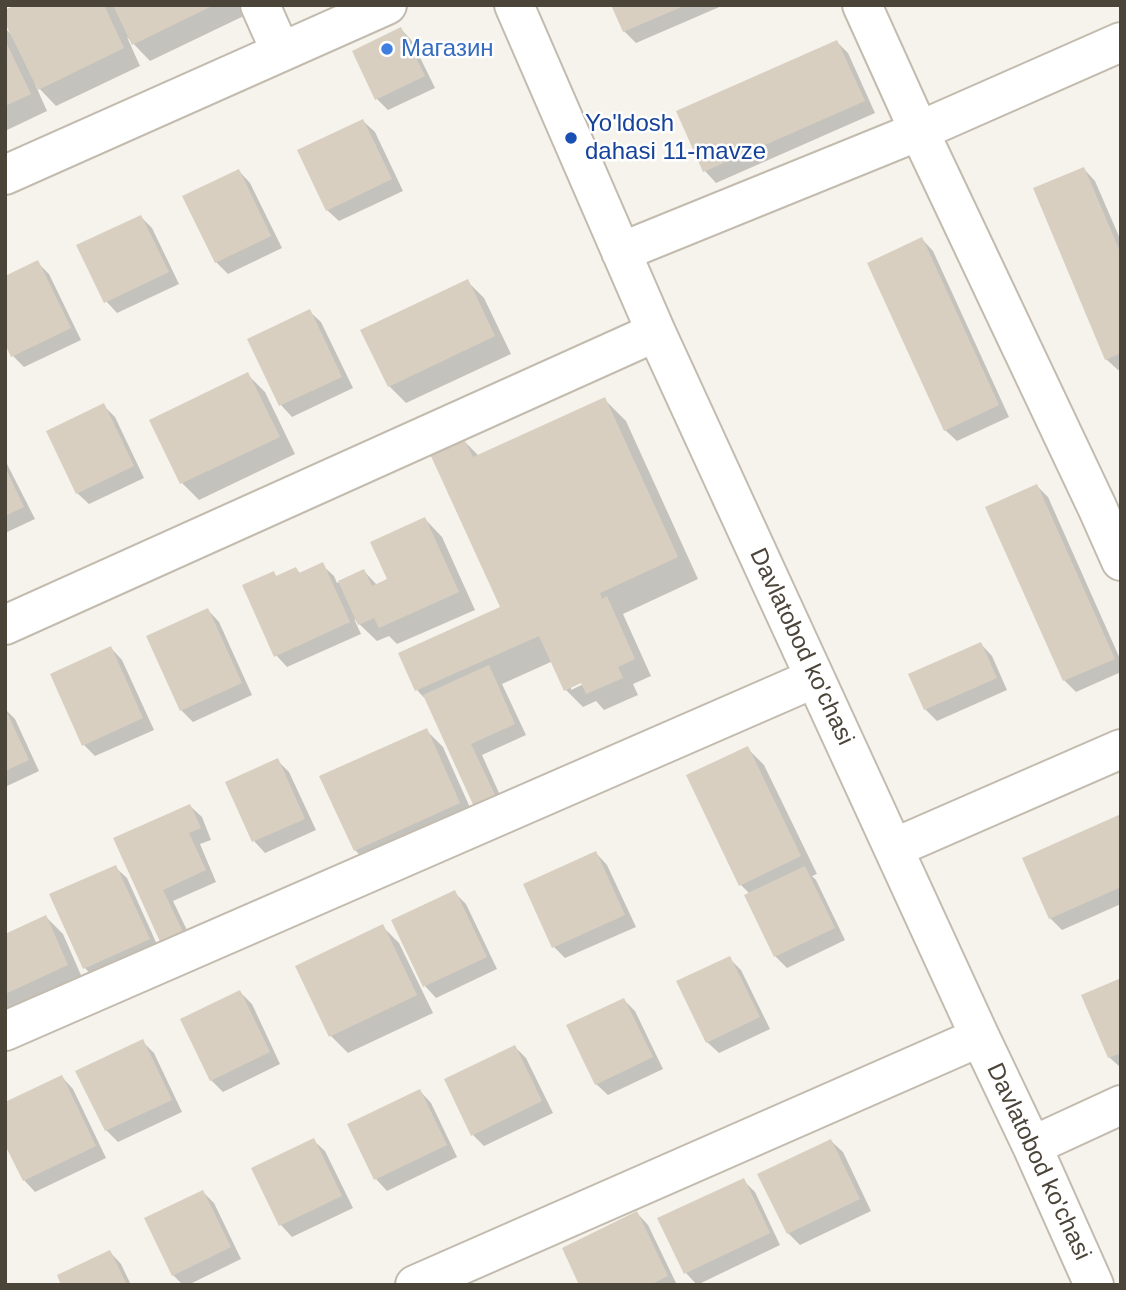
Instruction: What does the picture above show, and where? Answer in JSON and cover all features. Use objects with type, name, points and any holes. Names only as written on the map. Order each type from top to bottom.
[{"type":"street","points":[[260,5],[281,52]]},
{"type":"street","points":[[5,175],[387,5]]},
{"type":"street","name":"Davlatobod ko'chasi","points":[[514,5],[656,332],[1094,1285]]},
{"type":"street","points":[[862,5],[1121,561]]},
{"type":"street","points":[[621,252],[919,131],[1121,42]]},
{"type":"street","points":[[5,625],[656,332]]},
{"type":"street","points":[[5,1031],[815,678]]},
{"type":"street","points":[[894,848],[1121,749]]},
{"type":"street","points":[[415,1285],[980,1037]]},
{"type":"street","points":[[1032,1146],[1121,1105]]},
{"type":"building","points":[[15,5],[104,5],[124,48],[38,90],[5,23],[5,10]]},
{"type":"building","points":[[113,5],[214,5],[132,45]]},
{"type":"building","points":[[611,5],[686,5],[623,32]]},
{"type":"building","points":[[401,27],[425,76],[375,100],[352,51]]},
{"type":"building","points":[[5,40],[31,94],[5,106]]},
{"type":"building","points":[[837,40],[865,101],[703,172],[676,111]]},
{"type":"building","points":[[363,119],[392,179],[326,211],[297,150]]},
{"type":"building","points":[[1084,167],[1121,254],[1121,353],[1105,360],[1033,188]]},
{"type":"building","points":[[239,169],[271,236],[215,263],[182,196]]},
{"type":"building","points":[[141,215],[169,272],[104,303],[76,245]]},
{"type":"building","points":[[922,237],[999,405],[944,431],[867,263]]},
{"type":"building","points":[[38,260],[71,328],[11,357],[5,344],[5,276]]},
{"type":"building","points":[[468,279],[495,336],[388,387],[360,330]]},
{"type":"building","points":[[310,309],[342,377],[279,406],[247,339]]},
{"type":"building","points":[[248,372],[280,437],[180,484],[149,420]]},
{"type":"building","points":[[605,397],[678,557],[600,593],[602,599],[607,596],[635,659],[618,667],[623,678],[586,694],[581,683],[564,691],[539,636],[415,691],[398,653],[500,607],[430,454],[464,439],[473,457]]},
{"type":"building","points":[[104,403],[134,466],[76,494],[46,431]]},
{"type":"building","points":[[5,467],[24,507],[5,516]]},
{"type":"building","points":[[1037,484],[1115,659],[1063,681],[985,507]]},
{"type":"building","points":[[425,517],[459,592],[379,628],[374,618],[358,625],[338,581],[364,569],[372,586],[387,579],[370,542]]},
{"type":"building","points":[[323,562],[350,622],[274,657],[242,585],[274,571],[276,576],[296,567],[299,573]]},
{"type":"building","points":[[208,608],[242,683],[180,711],[146,636]]},
{"type":"building","points":[[981,642],[997,678],[924,710],[908,674]]},
{"type":"building","points":[[111,646],[143,718],[82,746],[50,674]]},
{"type":"building","points":[[489,665],[515,724],[471,744],[498,801],[476,811],[423,695]]},
{"type":"building","points":[[5,708],[29,760],[5,771]]},
{"type":"building","points":[[427,728],[460,803],[354,851],[319,776]]},
{"type":"building","points":[[748,746],[801,856],[739,886],[686,775]]},
{"type":"building","points":[[278,758],[305,819],[252,842],[225,782]]},
{"type":"building","points":[[190,804],[201,828],[189,833],[206,870],[163,890],[185,936],[162,946],[113,838]]},
{"type":"building","points":[[1121,814],[1121,887],[1049,919],[1022,858]]},
{"type":"building","points":[[596,851],[625,915],[552,948],[523,884]]},
{"type":"building","points":[[116,865],[150,939],[83,969],[49,894]]},
{"type":"building","points":[[805,866],[835,928],[774,957],[744,895]]},
{"type":"building","points":[[455,890],[487,957],[423,987],[391,920]]},
{"type":"building","points":[[46,915],[68,965],[5,994],[5,934]]},
{"type":"building","points":[[383,924],[417,995],[329,1037],[295,966]]},
{"type":"building","points":[[730,956],[760,1017],[706,1043],[676,981]]},
{"type":"building","points":[[1121,978],[1121,1053],[1108,1058],[1081,995]]},
{"type":"building","points":[[240,990],[270,1052],[210,1081],[180,1019]]},
{"type":"building","points":[[624,998],[653,1057],[595,1085],[566,1025]]},
{"type":"building","points":[[143,1039],[172,1100],[105,1131],[75,1071]]},
{"type":"building","points":[[515,1045],[542,1101],[471,1136],[444,1079]]},
{"type":"building","points":[[62,1075],[96,1146],[23,1181],[5,1145],[5,1102]]},
{"type":"building","points":[[420,1089],[447,1145],[374,1180],[347,1124]]},
{"type":"building","points":[[314,1138],[342,1196],[279,1226],[251,1168]]},
{"type":"building","points":[[831,1139],[860,1199],[787,1234],[757,1174]]},
{"type":"building","points":[[744,1178],[770,1233],[684,1274],[657,1218]]},
{"type":"building","points":[[203,1190],[231,1247],[172,1276],[144,1218]]},
{"type":"building","points":[[637,1211],[668,1276],[650,1285],[579,1285],[562,1248]]},
{"type":"building","points":[[110,1250],[127,1285],[61,1285],[57,1275]]},
{"type":"place","name":"Магазин","points":[[387,49]]},
{"type":"place","name":"Yo'ldosh dahasi 11-mavze","points":[[571,138]]}]
